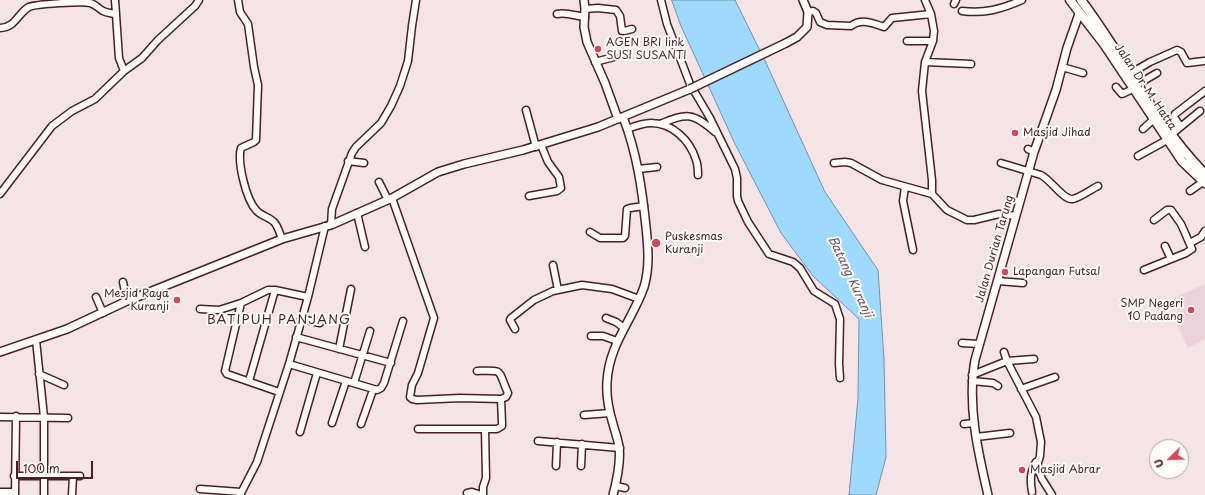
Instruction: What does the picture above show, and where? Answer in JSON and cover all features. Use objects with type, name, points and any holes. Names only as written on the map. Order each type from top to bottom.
[{"type":"main road","name":"Jalan Dr. M. Hatta","points":[[1070,0],[1079,14],[1130,73],[1135,86],[1154,119],[1204,176]]},
{"type":"main road","name":"Jalan Dr. M. Hatta","points":[[1081,0],[1119,62],[1170,137]]},
{"type":"street","points":[[115,0],[119,58],[124,71]]},
{"type":"street","points":[[1,191],[52,126],[72,111],[95,99],[124,71],[142,58],[158,40],[195,6],[199,0]]},
{"type":"street","points":[[238,0],[240,12],[248,24],[258,85],[256,140],[242,148],[240,154],[240,166],[245,187],[254,209],[260,215],[274,222],[282,239]]},
{"type":"street","points":[[200,489],[241,493],[257,462],[289,364],[332,209],[348,161],[356,147],[381,123],[400,86],[408,61],[416,0]]},
{"type":"street","points":[[584,0],[585,34],[595,62],[620,118],[627,129],[638,169],[644,206],[647,240],[648,269],[644,286],[639,299],[617,341],[609,363],[607,383],[610,413],[620,448],[616,486],[613,495]]},
{"type":"street","points":[[661,0],[668,24],[690,84],[710,118],[735,170],[737,178],[737,196],[748,222],[769,254],[793,262],[800,268],[814,291],[835,304],[840,319],[838,364],[840,378]]},
{"type":"street","points":[[0,352],[67,329],[127,301],[282,239],[328,226],[390,199],[438,172],[464,164],[539,146],[598,127],[690,89],[797,37],[807,27],[808,12],[803,0]]},
{"type":"street","points":[[925,0],[933,22],[933,41],[925,62],[922,91],[931,166],[932,194]]},
{"type":"street","points":[[962,12],[974,13],[995,11],[1022,0]]},
{"type":"street","points":[[0,28],[5,28],[13,24],[29,7],[37,6],[84,1],[92,4],[104,12],[115,14]]},
{"type":"street","points":[[585,9],[598,8],[616,10],[620,16],[622,31],[632,29]]},
{"type":"street","points":[[808,12],[813,11],[816,13],[820,22],[827,25],[847,26],[864,21],[885,26],[892,18],[931,14]]},
{"type":"street","points":[[558,14],[566,13],[585,17]]},
{"type":"street","name":"Jalan Durian Tarung","points":[[988,495],[974,423],[972,378],[979,344],[1030,172],[1031,151],[1056,90],[1071,36],[1079,14]]},
{"type":"street","points":[[907,41],[933,41]]},
{"type":"street","points":[[1130,73],[1176,50],[1181,52],[1187,63],[1204,61]]},
{"type":"street","points":[[595,62],[614,57]]},
{"type":"street","points":[[925,62],[971,64]]},
{"type":"street","points":[[1062,67],[1083,73]]},
{"type":"street","points":[[1116,87],[1122,94],[1157,73]]},
{"type":"street","points":[[1180,126],[1174,118],[1175,114],[1205,91]]},
{"type":"street","points":[[526,110],[539,146],[559,177],[561,188],[558,191],[529,196]]},
{"type":"street","points":[[1138,156],[1170,137],[1180,126],[1200,111]]},
{"type":"street","points":[[660,124],[680,116],[689,116],[703,122],[718,134]]},
{"type":"street","points":[[1142,129],[1154,119]]},
{"type":"street","points":[[627,129],[651,123],[660,124],[671,128],[681,135],[689,146],[696,160],[698,175]]},
{"type":"street","points":[[348,161],[364,163]]},
{"type":"street","points":[[834,163],[851,163],[892,184],[932,194],[947,210],[967,220],[974,220],[998,214],[1016,216]]},
{"type":"street","points":[[1001,163],[1047,178],[1064,197],[1068,199],[1077,197],[1098,186]]},
{"type":"street","points":[[638,169],[657,167]]},
{"type":"street","points":[[1190,191],[1204,176]]},
{"type":"street","points":[[379,182],[390,199],[434,318],[418,373],[412,385],[410,396],[412,399],[417,400],[506,398],[508,393],[500,373],[496,371],[476,371]]},
{"type":"street","points":[[905,187],[903,202],[913,250]]},
{"type":"street","points":[[590,232],[600,238],[623,238],[625,236],[627,209],[644,206]]},
{"type":"street","points":[[1144,270],[1189,252],[1192,248],[1181,224],[1171,210],[1167,210],[1154,220]]},
{"type":"street","points":[[357,213],[365,246]]},
{"type":"street","points":[[1190,243],[1201,237],[1205,231]]},
{"type":"street","points":[[1165,246],[1171,260]]},
{"type":"street","points":[[553,265],[558,290]]},
{"type":"street","points":[[998,281],[1023,283]]},
{"type":"street","points":[[123,282],[127,301]]},
{"type":"street","points":[[515,329],[510,320],[511,318],[534,300],[553,291],[582,285],[612,289],[639,299]]},
{"type":"street","points":[[339,348],[351,289]]},
{"type":"street","points":[[200,310],[219,310],[242,303],[268,290],[275,290],[308,297]]},
{"type":"street","points":[[249,381],[275,290]]},
{"type":"street","points":[[96,297],[103,313]]},
{"type":"street","points":[[242,303],[225,371],[227,374],[280,392]]},
{"type":"street","points":[[606,318],[616,322],[624,328]]},
{"type":"street","points":[[301,319],[320,323]]},
{"type":"street","points":[[289,364],[373,390],[381,388],[391,363],[403,321]]},
{"type":"street","points":[[354,383],[370,331]]},
{"type":"street","points":[[591,336],[603,336],[617,341]]},
{"type":"street","points":[[296,337],[391,363]]},
{"type":"street","points":[[36,340],[44,417],[44,495]]},
{"type":"street","points":[[962,343],[979,344]]},
{"type":"street","points":[[1004,352],[1007,361],[1036,417],[1041,442],[1040,456],[1037,466],[1038,472],[1052,495]]},
{"type":"street","points":[[972,378],[1007,361],[1034,359]]},
{"type":"street","points":[[300,432],[317,373]]},
{"type":"street","points":[[39,374],[64,385]]},
{"type":"street","points":[[1021,389],[1055,377]]},
{"type":"street","points":[[972,378],[993,383],[998,386]]},
{"type":"street","points":[[332,423],[346,381]]},
{"type":"street","points":[[361,424],[373,390]]},
{"type":"street","points":[[418,430],[497,429],[502,426],[501,399]]},
{"type":"street","points":[[584,415],[610,413]]},
{"type":"street","points":[[0,492],[15,493],[14,476],[16,416]]},
{"type":"street","points":[[0,417],[16,416],[68,418]]},
{"type":"street","points":[[964,424],[974,423]]},
{"type":"street","points":[[466,493],[472,492],[482,495],[486,478],[485,429]]},
{"type":"street","points":[[976,437],[1010,433]]},
{"type":"street","points":[[538,441],[620,448]]},
{"type":"street","points":[[556,466],[557,442]]},
{"type":"street","points":[[581,466],[582,444]]},
{"type":"street","points":[[1032,492],[1030,478],[1031,473],[1040,456]]},
{"type":"street","points":[[14,476],[80,476]]},
{"type":"street","points":[[72,495],[73,476]]},
{"type":"street","points":[[616,486],[625,488]]},
{"type":"shaded area","name":"SMP Negeri 10 Padang","points":[[1205,284],[1205,339],[1188,348],[1177,325],[1178,296]]},
{"type":"water","name":"Batang Kuranji","points":[[672,0],[735,0],[767,65],[825,192],[878,270],[884,359],[886,457],[876,495],[849,495],[858,398],[859,319],[813,276],[781,233],[735,144],[681,26]]},
{"type":"place","name":"AGEN BRI link SUSI SUSANTI","points":[[598,49]]},
{"type":"place","name":"Masjid Jihad","points":[[1015,133]]},
{"type":"place","name":"Puskesmas Kuranji","points":[[656,243]]},
{"type":"place","name":"Lapangan Futsal","points":[[1005,272]]},
{"type":"place","name":"Mesjid Raya Kuranji","points":[[177,300]]},
{"type":"place","name":"SMP Negeri 10 Padang","points":[[1191,310]]},
{"type":"place","name":"Masjid Abrar","points":[[1022,470]]},
{"type":"district","name":"BATIPUH PANJANG","points":[[279,320]]}]
